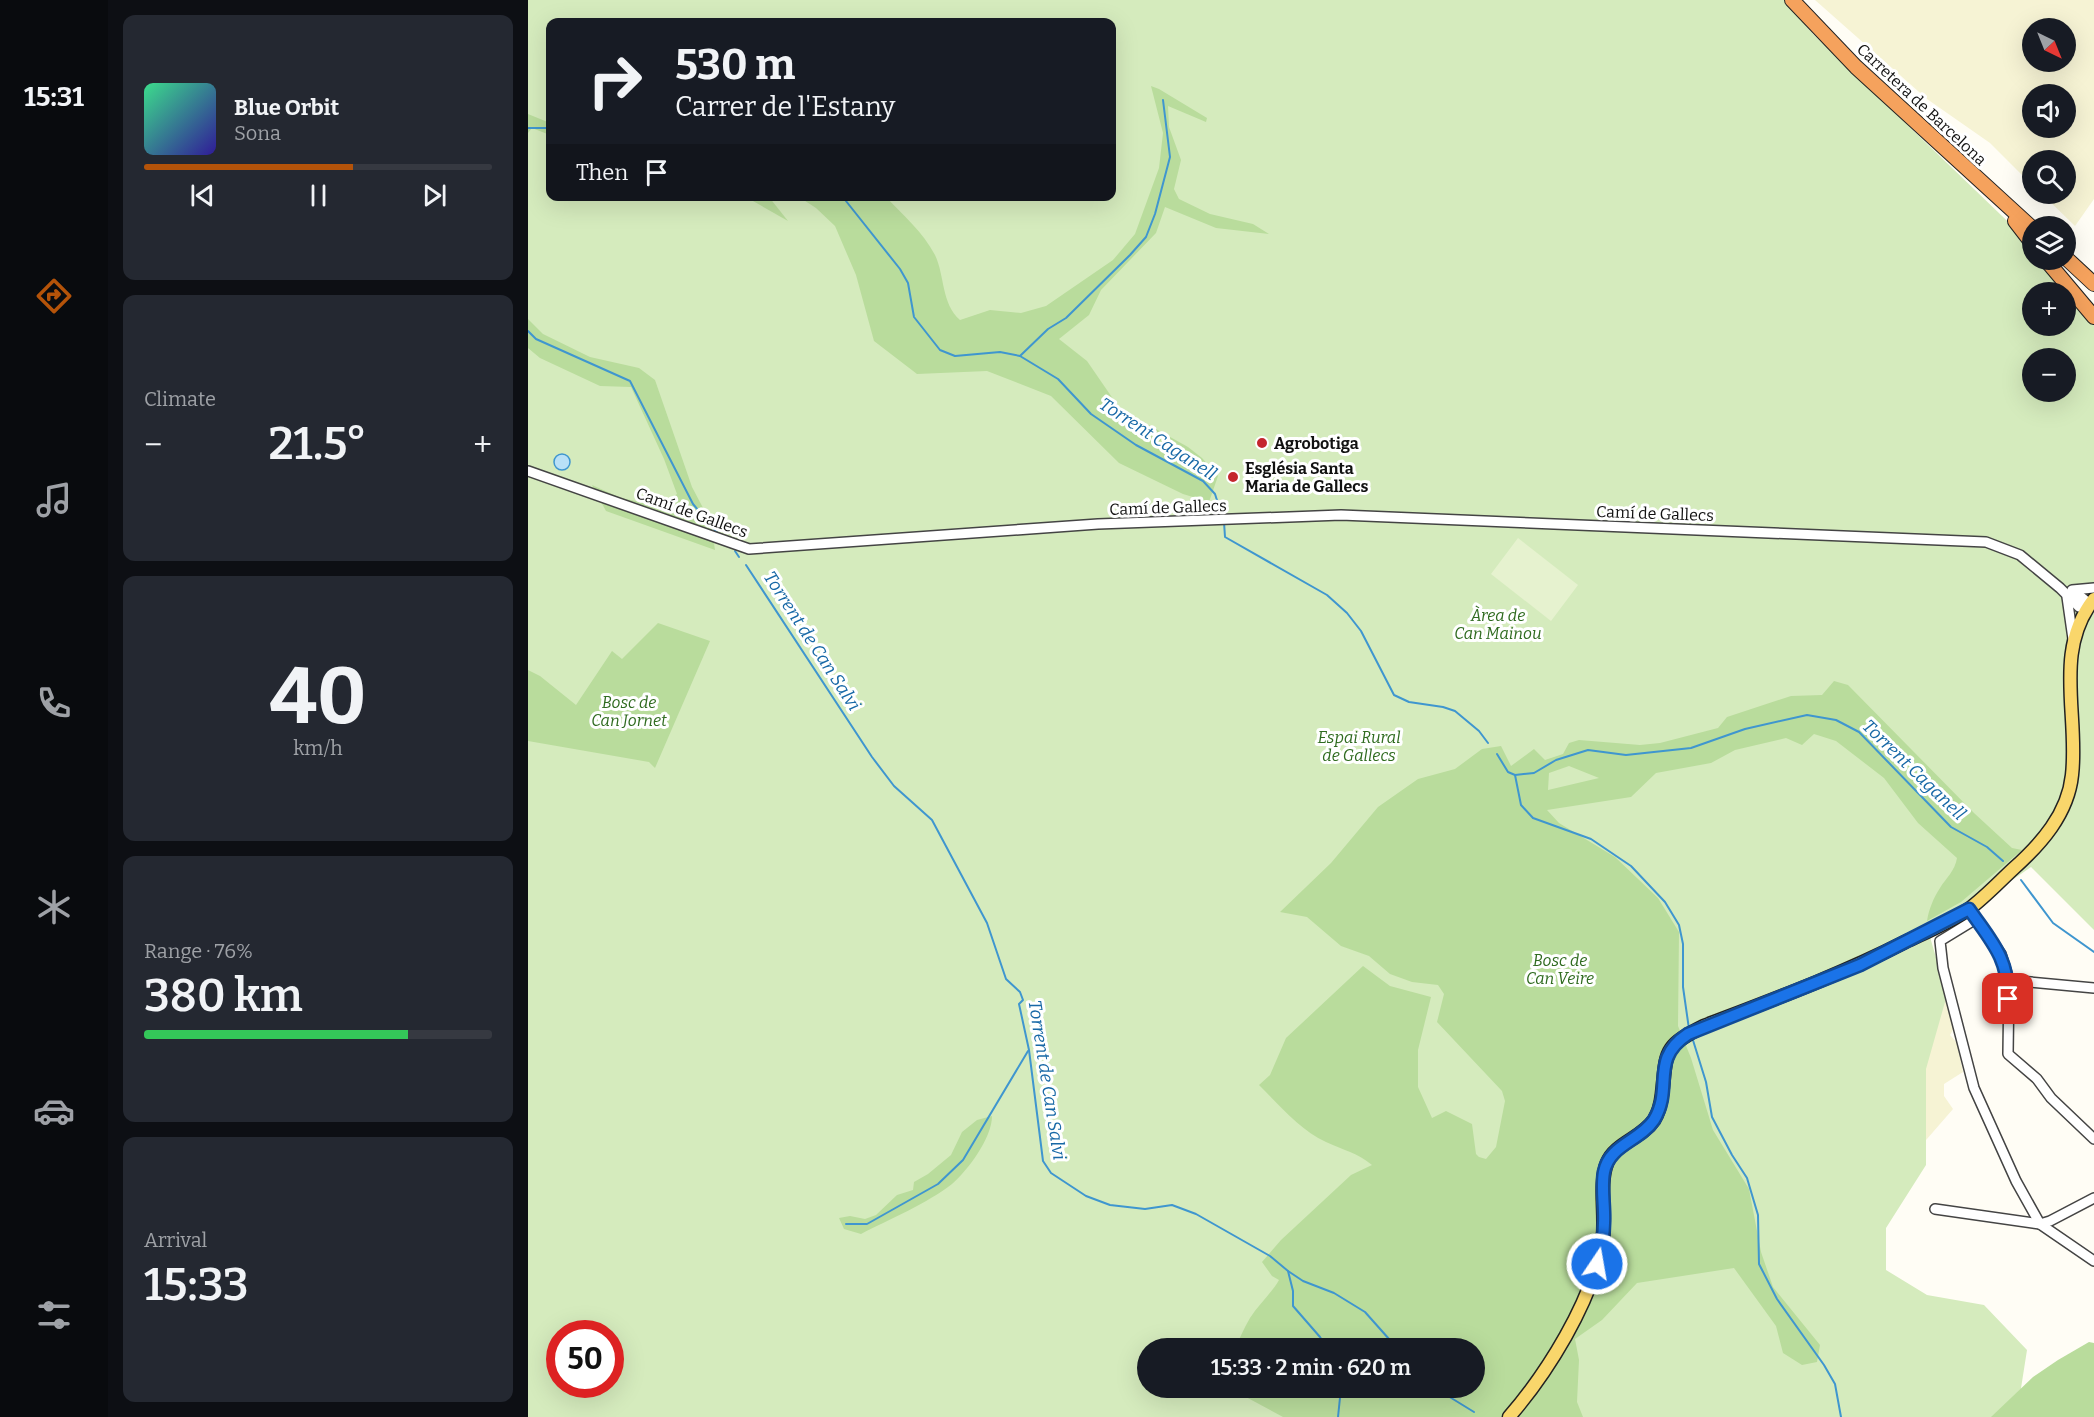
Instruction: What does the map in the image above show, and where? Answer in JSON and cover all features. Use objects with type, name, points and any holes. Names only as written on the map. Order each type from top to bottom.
[{"type":"highway","name":"Carretera de Barcelona","points":[[1792,0],[1856,67],[2022,219]]},
{"type":"highway","points":[[1993,192],[2022,231]]},
{"type":"highway","points":[[2007,205],[2024,216]]},
{"type":"highway","points":[[2076,257],[2094,272]]},
{"type":"highway","points":[[2076,267],[2094,284]]},
{"type":"highway","points":[[2054,270],[2094,317]]},
{"type":"main road","points":[[1509,1417],[1527,1396],[1554,1356],[1584,1298],[1602,1244],[1604,1173],[1607,1162],[1617,1150],[1653,1122],[1661,1100],[1666,1058],[1674,1045],[1688,1034],[1704,1026],[1860,965],[1972,914],[2042,842],[2063,807],[2072,778],[2070,670],[2073,641],[2091,603]]},
{"type":"street","name":"Camí de Gallecs","points":[[528,471],[749,549],[1098,524],[1341,515],[1986,543],[2020,555],[2060,588],[2071,594],[2079,607],[2091,603]]},
{"type":"street","points":[[2073,641],[2071,594],[2094,588]]},
{"type":"street","points":[[2094,1139],[2051,1098],[2037,1079],[2008,1054],[2009,980],[2001,954],[1972,914],[1940,941],[1943,968],[1974,1088],[2016,1181],[2040,1224],[2094,1262]]},
{"type":"street","points":[[2009,980],[2094,988]]},
{"type":"street","points":[[1935,1209],[2040,1224],[2094,1198]]},
{"type":"shaded area","points":[[1815,0],[2094,0],[2094,199],[2076,225],[2076,216],[2065,216],[2052,204],[2076,204],[2076,150],[2022,150],[2022,175],[1990,143],[1927,99]]},
{"type":"shaded area","points":[[1947,991],[1954,1028],[1950,1035],[1957,1043],[1963,1072],[1944,1084],[1944,1096],[1953,1109],[1913,1155],[1884,1070]]},
{"type":"green space","name":"Espai Rural de Gallecs","points":[[528,0],[1784,0],[1813,34],[2022,235],[2022,270],[2050,270],[2060,282],[2022,282],[2022,336],[2076,336],[2076,301],[2094,322],[2094,930],[2031,867],[1930,937],[1947,995],[1926,1069],[1926,1165],[1886,1228],[1886,1270],[1927,1295],[1984,1305],[2027,1350],[2019,1401],[2006,1417],[528,1417]]},
{"type":"green space","points":[[1151,86],[1207,118],[1206,122],[1168,106],[1169,127],[1181,160],[1174,189],[1179,199],[1210,214],[1253,224],[1269,234],[1216,228],[1165,207],[1156,233],[1101,290],[1089,315],[1059,339],[1087,361],[1120,409],[1188,447],[1202,458],[1218,476],[1209,502],[1183,494],[1119,463],[1051,396],[987,371],[917,374],[874,341],[856,275],[835,226],[805,201],[890,201],[925,239],[935,255],[949,306],[960,320],[990,310],[1021,313],[1046,306],[1113,260],[1135,234],[1159,168],[1163,133]]},
{"type":"green space","points":[[528,114],[546,121],[546,133],[532,128],[528,133]]},
{"type":"green space","points":[[753,201],[772,201],[788,221]]},
{"type":"green space","points":[[528,319],[543,334],[590,357],[639,368],[655,380],[692,487],[711,523],[715,550],[606,511],[592,485],[621,498],[660,506],[677,494],[664,459],[631,387],[600,386],[540,358],[528,348]]},
{"type":"green space","points":[[1518,538],[1578,585],[1551,621],[1491,574]]},
{"type":"green space","name":"Bosc de Can Jornet","points":[[658,623],[710,641],[655,768],[649,762],[528,741],[528,670],[540,676],[576,705],[612,651],[622,659]]},
{"type":"green space","name":"Bosc de Can Veire","points":[[1834,681],[1848,685],[1974,813],[2012,848],[2022,850],[1961,902],[1927,921],[1933,900],[1952,871],[1957,858],[1918,823],[1884,778],[1836,741],[1814,734],[1802,745],[1786,738],[1735,750],[1711,763],[1656,773],[1631,797],[1547,810],[1559,823],[1615,857],[1658,898],[1679,932],[1678,1026],[1691,1058],[1713,1130],[1749,1189],[1761,1252],[1773,1287],[1820,1345],[1817,1362],[1802,1365],[1783,1353],[1776,1326],[1734,1268],[1637,1283],[1602,1320],[1575,1339],[1579,1360],[1577,1402],[1583,1417],[1283,1417],[1248,1398],[1485,1398],[1485,1338],[1240,1338],[1250,1318],[1279,1280],[1272,1276],[1262,1262],[1281,1240],[1351,1175],[1372,1165],[1361,1157],[1307,1131],[1259,1085],[1270,1075],[1286,1038],[1363,966],[1390,986],[1431,997],[1418,1050],[1418,1087],[1432,1118],[1446,1111],[1472,1124],[1476,1154],[1486,1159],[1496,1147],[1505,1101],[1502,1091],[1437,1022],[1444,994],[1438,985],[1412,982],[1390,974],[1369,956],[1341,946],[1307,917],[1280,912],[1331,863],[1378,807],[1418,779],[1455,769],[1482,749],[1501,746],[1511,766],[1534,749],[1545,760],[1563,754],[1569,743],[1579,740],[1640,745],[1660,743],[1718,728],[1727,717],[1791,696],[1822,695]],"holes":[[[1569,766],[1599,778],[1548,790],[1549,773]]]},
{"type":"green space","points":[[992,1116],[984,1143],[965,1171],[952,1184],[920,1204],[861,1234],[844,1229],[839,1218],[850,1216],[865,1219],[876,1215],[897,1195],[913,1190],[914,1182],[951,1155],[962,1132],[977,1120]]},
{"type":"green space","points":[[2089,1342],[2094,1343],[2094,1417],[1991,1417],[2033,1377]]},
{"type":"water","points":[[559,454],[565,454],[570,462],[568,468],[559,470],[554,465],[554,459]]},
{"type":"waterway","points":[[1020,356],[1048,329],[1066,318],[1146,237],[1155,214],[1170,157],[1163,100]]},
{"type":"waterway","points":[[528,128],[546,128]]},
{"type":"waterway","name":"Torrent Caganell","points":[[846,201],[900,269],[908,283],[914,317],[940,350],[955,356],[1000,352],[1020,356],[1058,379],[1091,414],[1136,445],[1203,481],[1215,494],[1222,516]]},
{"type":"waterway","name":"Torrent de Can Salvi","points":[[528,331],[536,339],[630,381],[693,504],[719,535]]},
{"type":"waterway","name":"Torrent Caganell","points":[[1224,522],[1225,537],[1327,595],[1347,613],[1361,631],[1394,695],[1409,702],[1455,711],[1479,731],[1488,743]]},
{"type":"waterway","name":"Torrent de Can Salvi","points":[[735,551],[739,557]]},
{"type":"waterway","name":"Torrent de Can Salvi","points":[[746,565],[872,757],[894,786],[932,820],[987,923],[1006,979],[1020,992],[1023,1000],[1019,1004],[1029,1050],[1043,1161],[1051,1173],[1086,1196],[1110,1205],[1145,1209],[1172,1205],[1196,1214],[1270,1256],[1303,1281],[1334,1293],[1365,1312],[1388,1338]]},
{"type":"waterway","name":"Torrent Caganell","points":[[1497,754],[1508,772],[1515,775],[1534,773],[1556,760],[1588,750],[1626,755],[1691,748],[1745,729],[1807,715],[1836,720],[1859,732],[1951,827],[1987,847],[2003,861]]},
{"type":"waterway","points":[[1515,775],[1521,805],[1533,818],[1591,839],[1631,866],[1665,902],[1679,925],[1683,944],[1683,987],[1689,1029]]},
{"type":"waterway","name":"Torrent Caganell","points":[[2021,880],[2053,923],[2094,952]]},
{"type":"waterway","points":[[1692,1037],[1706,1082],[1712,1117],[1747,1178],[1758,1215],[1759,1264],[1777,1299],[1835,1384],[1841,1417]]},
{"type":"waterway","points":[[846,1224],[867,1224],[938,1184],[963,1160],[1028,1051]]},
{"type":"waterway","points":[[1288,1271],[1293,1291],[1293,1306],[1321,1338]]},
{"type":"waterway","points":[[1338,1417],[1340,1398]]},
{"type":"waterway","name":"Torrent de Can Salvi","points":[[1451,1398],[1474,1412]]},
{"type":"place","name":"Agrobotiga","points":[[1262,443]]},
{"type":"place","name":"Església Santa Maria de Gallecs","points":[[1233,477]]},
{"type":"route","points":[[1597,1264],[1604,1233],[1604,1173],[1607,1162],[1610,1156],[1653,1122],[1660,1108],[1666,1058],[1674,1045],[1688,1034],[1860,965],[1969,909],[2001,954],[2009,980],[2008,999]]},
{"type":"park label","name":"Àrea de Can Mainou","points":[[1498,624]]}]
